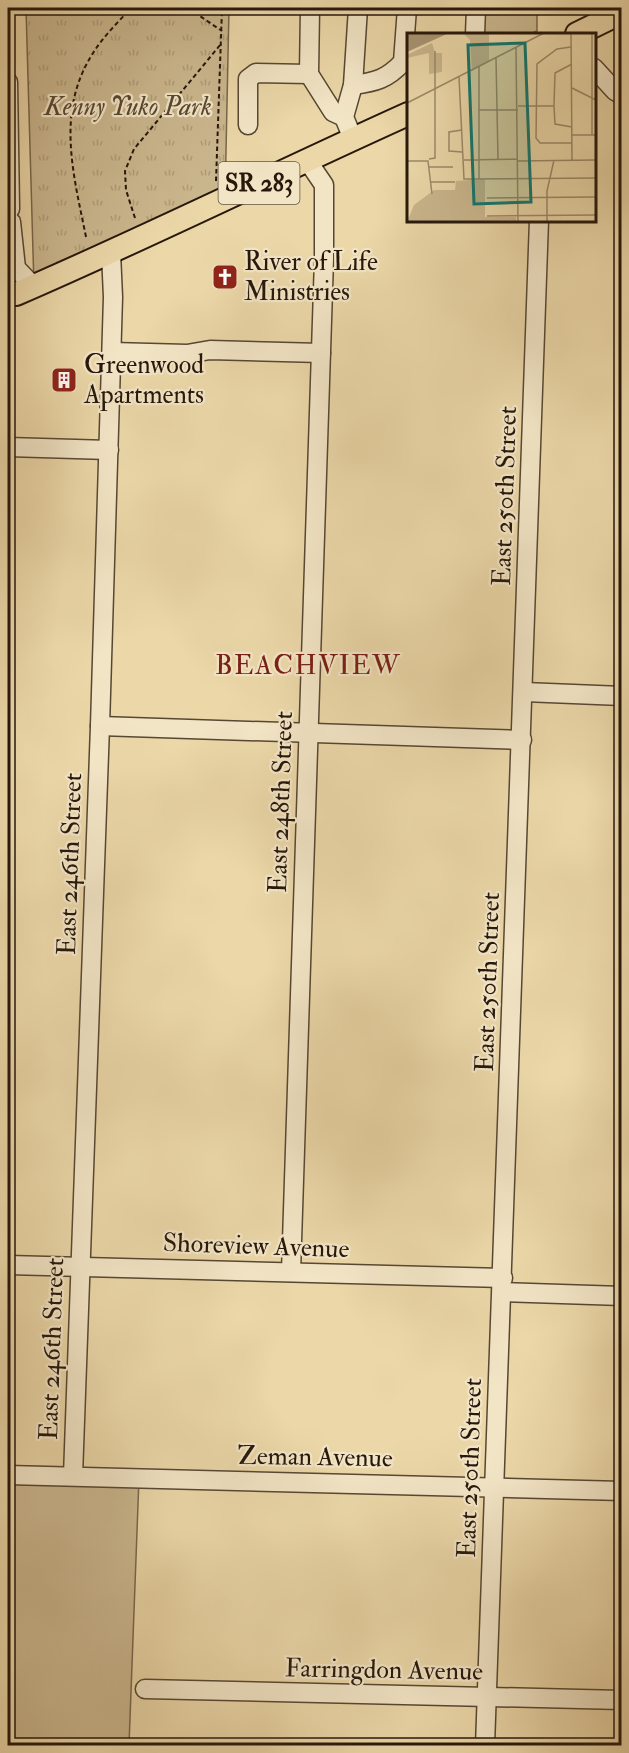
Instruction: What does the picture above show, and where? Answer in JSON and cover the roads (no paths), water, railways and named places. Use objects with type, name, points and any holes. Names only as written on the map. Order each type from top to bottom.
[{"type":"main road","points":[[580,33],[618,19]]},
{"type":"main road","name":"SR 283","points":[[16,295],[407,114]]},
{"type":"street","points":[[310,8],[309,74],[333,112],[344,117]]},
{"type":"street","points":[[353,139],[344,117],[353,85],[358,8]]},
{"type":"street","points":[[353,85],[372,82],[392,74],[403,62],[406,8]]},
{"type":"street","points":[[475,33],[476,8]]},
{"type":"street","points":[[596,70],[621,95]]},
{"type":"street","points":[[248,125],[248,79],[256,73],[309,74]]},
{"type":"street","points":[[8,82],[10,215],[16,268],[16,295]]},
{"type":"street","name":"East 248th Street","points":[[291,1272],[321,353],[324,185],[308,160]]},
{"type":"street","name":"East 250th Street","points":[[486,1746],[539,222]]},
{"type":"street","name":"East 246th Street","points":[[73,1476],[109,450],[113,297],[111,253]]},
{"type":"street","points":[[112,352],[187,354],[210,350],[321,353]]},
{"type":"street","points":[[8,447],[109,450]]},
{"type":"street","points":[[524,692],[621,696]]},
{"type":"street","points":[[100,726],[522,740]]},
{"type":"street","name":"Shoreview Avenue","points":[[8,1265],[291,1272],[503,1285],[621,1296]]},
{"type":"street","name":"Zeman Avenue","points":[[8,1475],[621,1491]]},
{"type":"street","name":"Farringdon Avenue","points":[[145,1689],[621,1700]]},
{"type":"place","name":"River of Life Ministries","points":[[225,277]]},
{"type":"place","name":"Greenwood Apartments","points":[[64,380]]},
{"type":"district","name":"BEACHVIEW","points":[[308,665]]},
{"type":"park label","name":"Kenny Yuko Park","points":[[128,107]]}]
